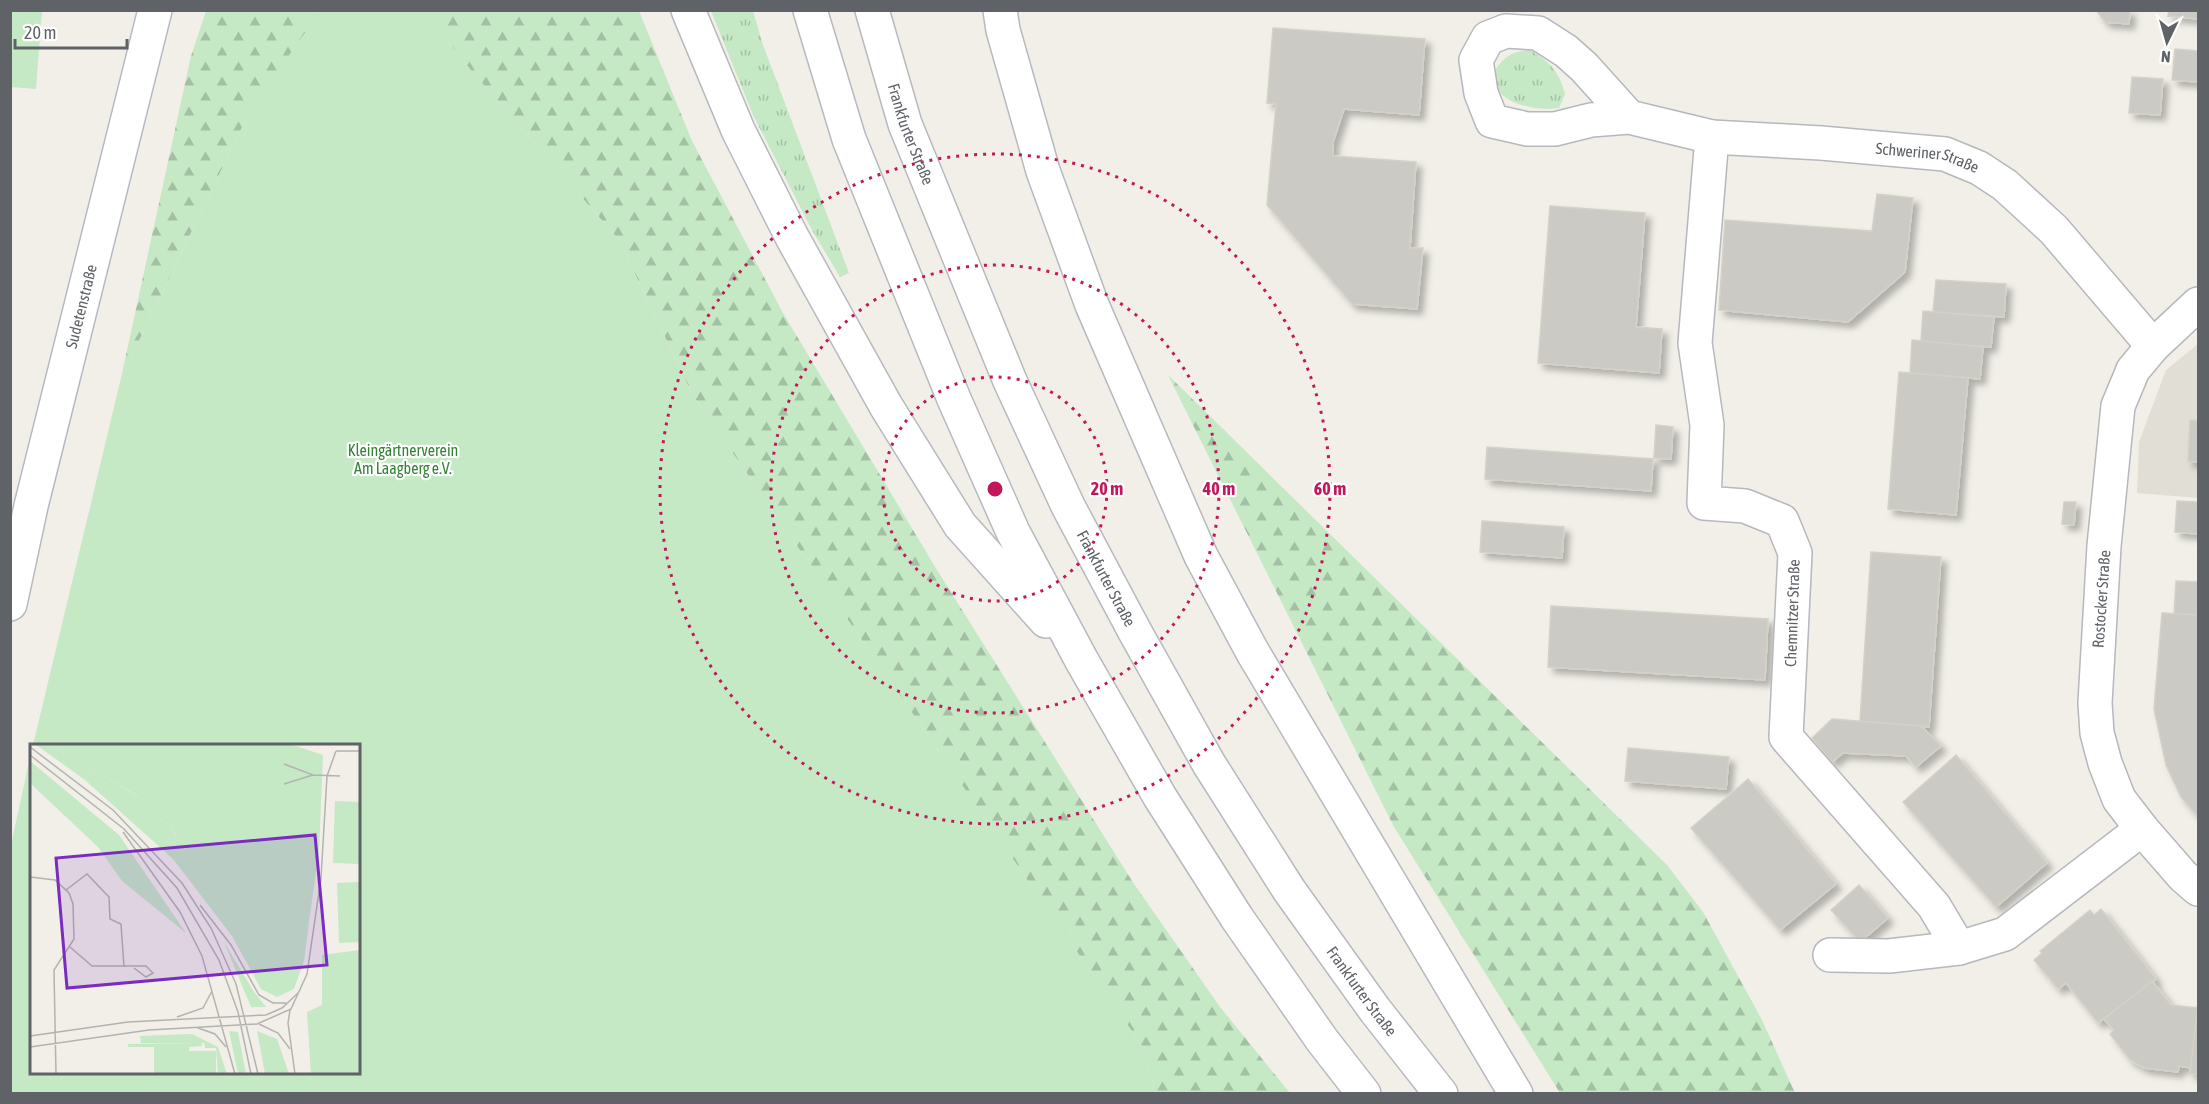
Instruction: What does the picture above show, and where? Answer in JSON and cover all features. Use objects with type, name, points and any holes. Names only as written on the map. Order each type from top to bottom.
[{"type":"street","name":"Sudetenstraße","points":[[10,604],[31,506],[155,10]]},
{"type":"street","points":[[688,10],[738,130],[792,237],[886,406],[960,525],[1082,661]]},
{"type":"street","points":[[810,10],[849,139],[954,399],[1013,532],[1082,661],[1160,797],[1237,918],[1322,1040],[1364,1094]]},
{"type":"street","name":"Frankfurter Straße","points":[[872,10],[905,124],[1010,381],[1073,516],[1209,764],[1264,851],[1289,890],[1375,1010],[1441,1094]]},
{"type":"street","points":[[1000,10],[1003,30],[1043,171],[1092,305],[1201,556],[1252,651],[1516,1094]]},
{"type":"street","name":"Schweriner Straße","points":[[1629,117],[1712,137],[1821,142],[1945,154],[1979,168],[2005,185],[2054,230],[2153,346]]},
{"type":"street","name":"Chemnitzer Straße","points":[[1712,137],[1695,343],[1707,425],[1704,503],[1745,506],[1782,521],[1795,553],[1786,737],[1934,906],[1959,948]]},
{"type":"street","name":"Rostocker Straße","points":[[2199,304],[2153,346],[2133,370],[2118,406],[2104,546],[2095,703],[2097,733],[2105,763],[2119,799],[2183,876],[2199,889]]},
{"type":"street","points":[[1830,955],[1889,956],[1959,948],[2005,934],[2142,829]]},
{"type":"shaded area","points":[[2198,344],[2198,498],[2137,493],[2139,442],[2166,370]]},
{"type":"green space","points":[[11,10],[42,11],[36,89],[11,87]]},
{"type":"green space","name":"Kleingärtnerverein Am Laagberg e.V.","points":[[321,10],[423,11],[474,74],[619,240],[692,394],[1142,1046],[1156,1093],[11,1093],[11,845],[30,758],[30,1074],[360,1074],[360,744],[33,744],[121,378],[251,109]]},
{"type":"green space","points":[[206,11],[321,11],[251,109],[121,378],[191,56]]},
{"type":"green space","points":[[423,11],[639,11],[692,141],[783,313],[937,570],[1134,884],[1220,1007],[1290,1093],[1156,1093],[1142,1046],[692,394],[619,240],[474,74]]},
{"type":"green space","points":[[711,11],[753,11],[763,45],[849,273],[840,277],[812,230],[753,115]]},
{"type":"green space","points":[[1530,50],[1548,63],[1560,79],[1565,94],[1559,108],[1544,109],[1526,106],[1509,100],[1498,89],[1495,70],[1499,65],[1514,53]]},
{"type":"green space","points":[[1168,375],[1667,865],[1703,912],[1762,1020],[1795,1093],[1560,1093],[1394,827]]},
{"type":"building","points":[[2096,10],[2130,10],[2129,24],[2105,22]]},
{"type":"building","points":[[2169,10],[2198,10],[2198,19],[2168,16]]},
{"type":"building","points":[[1273,28],[1425,39],[1419,115],[1344,109],[1333,142],[1333,156],[1416,162],[1410,248],[1423,248],[1417,309],[1352,304],[1267,205],[1276,104],[1267,103]]},
{"type":"building","points":[[2175,49],[2198,51],[2198,82],[2172,80]]},
{"type":"building","points":[[2132,77],[2163,79],[2160,115],[2129,113]]},
{"type":"building","points":[[1877,194],[1913,198],[1905,272],[1848,322],[1719,310],[1725,220],[1872,231]]},
{"type":"building","points":[[1550,206],[1645,213],[1636,327],[1662,329],[1659,373],[1538,363]]},
{"type":"building","points":[[1936,280],[2006,284],[2004,317],[1933,312]]},
{"type":"building","points":[[1923,311],[1994,317],[1991,347],[1921,342]]},
{"type":"building","points":[[1912,340],[1983,347],[1980,379],[1910,373]]},
{"type":"building","points":[[1899,372],[1968,378],[1956,515],[1888,509]]},
{"type":"building","points":[[2190,420],[2198,421],[2198,462],[2188,461]]},
{"type":"building","points":[[1656,425],[1673,427],[1671,459],[1654,458]]},
{"type":"building","points":[[1487,447],[1653,459],[1651,491],[1485,479]]},
{"type":"building","points":[[2177,501],[2198,502],[2198,534],[2175,532]]},
{"type":"building","points":[[2064,502],[2076,502],[2074,525],[2062,524]]},
{"type":"building","points":[[1482,521],[1564,527],[1562,558],[1480,552]]},
{"type":"building","points":[[1871,552],[1941,557],[1929,727],[1860,721]]},
{"type":"building","points":[[2176,581],[2198,582],[2198,615],[2174,614]]},
{"type":"building","points":[[1551,606],[1768,619],[1765,680],[1548,667]]},
{"type":"building","points":[[2162,613],[2198,615],[2198,817],[2181,797],[2166,765],[2154,709]]},
{"type":"building","points":[[1832,719],[1921,726],[1941,746],[1916,767],[1906,756],[1843,753],[1832,762],[1812,738]]},
{"type":"building","points":[[1628,748],[1729,757],[1726,789],[1625,781]]},
{"type":"building","points":[[1956,755],[2047,863],[1996,907],[1903,802]]},
{"type":"building","points":[[1748,779],[1836,884],[1780,930],[1691,828]]},
{"type":"building","points":[[1859,885],[1888,918],[1860,942],[1831,910]]},
{"type":"building","points":[[2101,909],[2156,979],[2098,1023],[2066,983],[2058,989],[2034,960],[2042,953],[2040,951],[2090,910],[2094,915]]},
{"type":"building","points":[[2152,981],[2171,1005],[2198,1008],[2191,1068],[2179,1066],[2178,1072],[2144,1068],[2130,1060],[2110,1034],[2114,1030],[2104,1019]]},
{"type":"building","points":[[2198,1002],[2198,1074],[2190,1074]]}]
